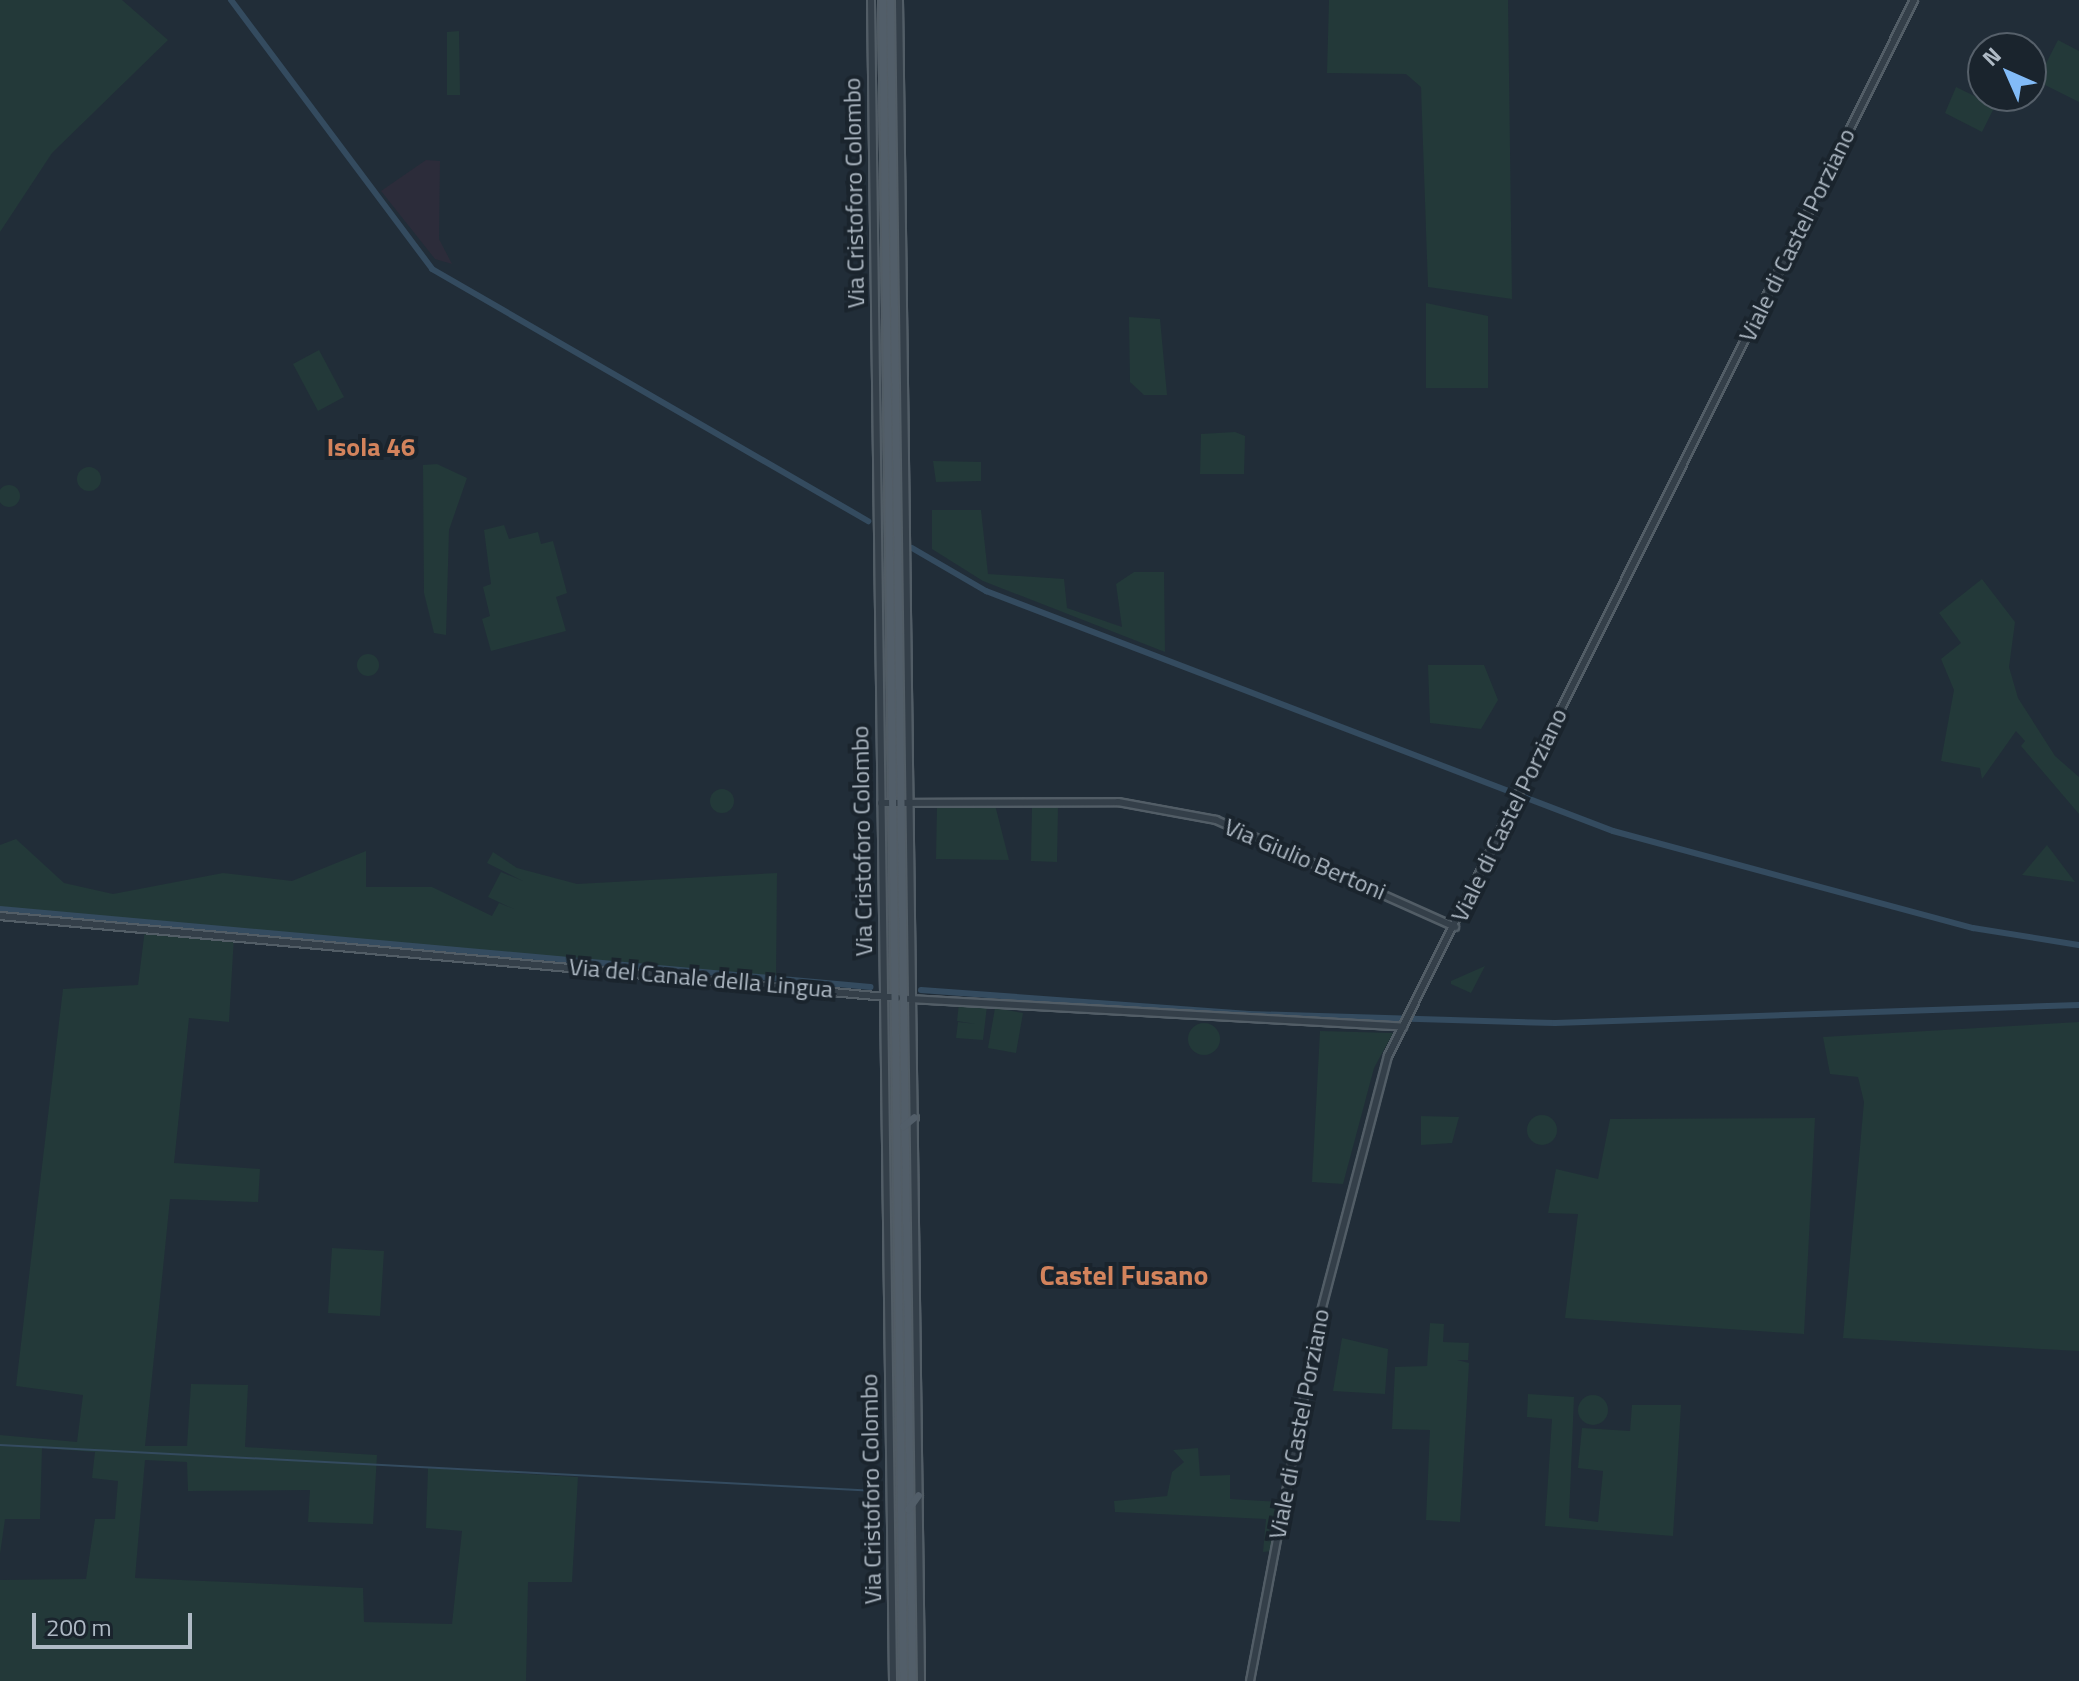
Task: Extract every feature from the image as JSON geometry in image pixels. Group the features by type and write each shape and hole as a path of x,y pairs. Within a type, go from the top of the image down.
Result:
{"main road":[{"name":"Via Cristoforo Colombo","path":"882,0 912,1681"},
{"name":"Via Cristoforo Colombo","path":"890,0 895,798 892,863 902,999 903,1681"},
{"path":"903,1126 914,1117"},
{"path":"908,1509 918,1495"}],"street":[{"name":"Via Cristoforo Colombo","path":"871,0 893,1681"},
{"name":"Via Cristoforo Colombo","path":"899,0 909,799 902,999 914,1117 921,1681"},
{"name":"Viale di Castel Porziano","path":"1250,1681 1320,1315 1369,1112 1404,1026 1914,0"},
{"path":"881,803 895,798"},
{"name":"Via Giulio Bertoni","path":"895,798 1118,802 1216,820 1455,927"},
{"path":"881,875 892,863"},
{"name":"Via del Canale della Lingua","path":"0,916 902,999 1404,1026"}],"shaded area":[{"path":"426,160 440,161 439,239 452,264 435,259 381,191"}],"green space":[{"path":"0,0 122,0 168,40 52,153 0,232"},
{"path":"1329,0 1508,0 1512,299 1428,287 1421,87 1406,74 1327,73"},
{"path":"459,31 460,95 447,95 447,32"},
{"path":"2058,40 2079,51 2079,102 2047,86 2047,61"},
{"path":"1956,87 1967,92 1967,112 1992,112 1982,132 1945,113"},
{"path":"1426,303 1488,316 1488,388 1426,388"},
{"path":"1129,317 1160,319 1167,395 1144,395 1130,382"},
{"path":"319,350 344,397 318,411 293,364"},
{"path":"1235,432 1245,436 1244,474 1200,474 1201,434"},
{"path":"933,461 981,462 981,481 936,482"},
{"path":"437,464 467,478 449,530 446,635 434,633 424,593 423,465"},
{"path":"89,467 98,470 101,479 98,488 89,491 80,488 77,479 80,470"},
{"path":"5,485 13,485 20,496 13,507 5,507 -2,500 -2,492"},
{"path":"932,510 981,510 988,574 1064,579 1067,608 1122,627 1116,584 1134,572 1164,572 1165,652 983,581 932,549"},
{"path":"504,525 509,539 538,532 541,544 553,541 567,593 556,597 566,631 491,651 482,619 490,616 483,587 491,584 484,530"},
{"path":"1982,579 2015,622 2009,667 2018,698 2055,756 2079,777 2079,814 2021,746 2025,741 2016,731 1982,779 1980,768 1941,761 1954,690 1941,659 1961,643 1939,613"},
{"path":"368,654 376,657 379,665 376,673 368,676 360,673 357,665 360,657"},
{"path":"1428,665 1484,665 1498,700 1481,729 1430,723"},
{"path":"722,789 730,793 734,801 730,809 722,813 714,809 710,801 714,793"},
{"path":"937,805 995,805 1009,860 936,859"},
{"path":"1032,807 1058,807 1057,862 1031,861"},
{"path":"16,839 64,883 113,894 223,873 292,881 366,851 366,887 432,887 492,916 499,903 514,909 488,897 501,872 523,881 487,863 493,852 517,868 577,884 777,873 776,980 0,913 0,845"},
{"path":"2047,845 2075,882 2022,875"},
{"path":"145,929 234,936 229,1022 189,1018 174,1163 260,1169 258,1202 170,1199 145,1446 187,1446 191,1384 248,1385 245,1447 377,1455 373,1524 308,1522 310,1490 188,1491 187,1462 145,1460 135,1578 363,1588 364,1622 452,1624 462,1531 426,1528 428,1468 578,1477 572,1582 528,1582 526,1681 0,1681 0,1580 86,1579 95,1519 115,1519 118,1481 92,1478 95,1452 42,1448 40,1519 5,1519 0,1554 0,1435 77,1442 83,1395 16,1386 63,989 138,985"},
{"path":"1485,966 1471,993 1451,984 1451,981"},
{"path":"959,1003 987,1006 983,1040 956,1038 958,1022 976,1024 957,1021"},
{"path":"995,1008 1023,1013 1016,1053 988,1048"},
{"path":"2079,1022 2079,1351 1843,1338 1864,1102 1858,1077 1830,1074 1823,1037"},
{"path":"1204,1023 1215,1028 1220,1039 1215,1050 1204,1055 1193,1050 1188,1039 1193,1028"},
{"path":"1320,1031 1393,1033 1374,1068 1343,1184 1312,1182"},
{"path":"1542,1115 1553,1119 1557,1130 1553,1141 1542,1145 1531,1141 1527,1130 1531,1119"},
{"path":"1421,1116 1459,1117 1452,1143 1421,1145"},
{"path":"1815,1118 1804,1334 1565,1318 1578,1214 1548,1213 1556,1169 1598,1179 1610,1119"},
{"path":"332,1248 384,1251 380,1316 328,1313"},
{"path":"1430,1323 1444,1324 1443,1342 1469,1343 1468,1360 1457,1360 1469,1363 1460,1522 1426,1520 1430,1430 1392,1429 1395,1367 1427,1366"},
{"path":"1342,1338 1388,1349 1385,1394 1333,1391"},
{"path":"1528,1394 1574,1397 1569,1518 1598,1522 1603,1471 1578,1468 1582,1428 1630,1431 1632,1405 1681,1405 1673,1536 1545,1526 1552,1419 1527,1417"},
{"path":"1593,1395 1603,1400 1608,1410 1603,1420 1593,1425 1583,1420 1578,1410 1583,1400"},
{"path":"1198,1448 1200,1476 1230,1475 1230,1499 1280,1502 1272,1551 1263,1552 1266,1519 1115,1512 1114,1501 1167,1496 1172,1472 1184,1462 1173,1450"}],"waterway":[{"path":"231,0 432,269 868,521"},
{"path":"912,548 986,591 1613,831 1973,928 2079,945"},
{"path":"0,909 871,987"},
{"path":"921,990 1249,1014 1555,1023 2079,1005"},
{"path":"0,1445 877,1491"}],"district":[{"name":"Isola 46","path":"371,447"},
{"name":"Castel Fusano","path":"1124,1275"}]}
